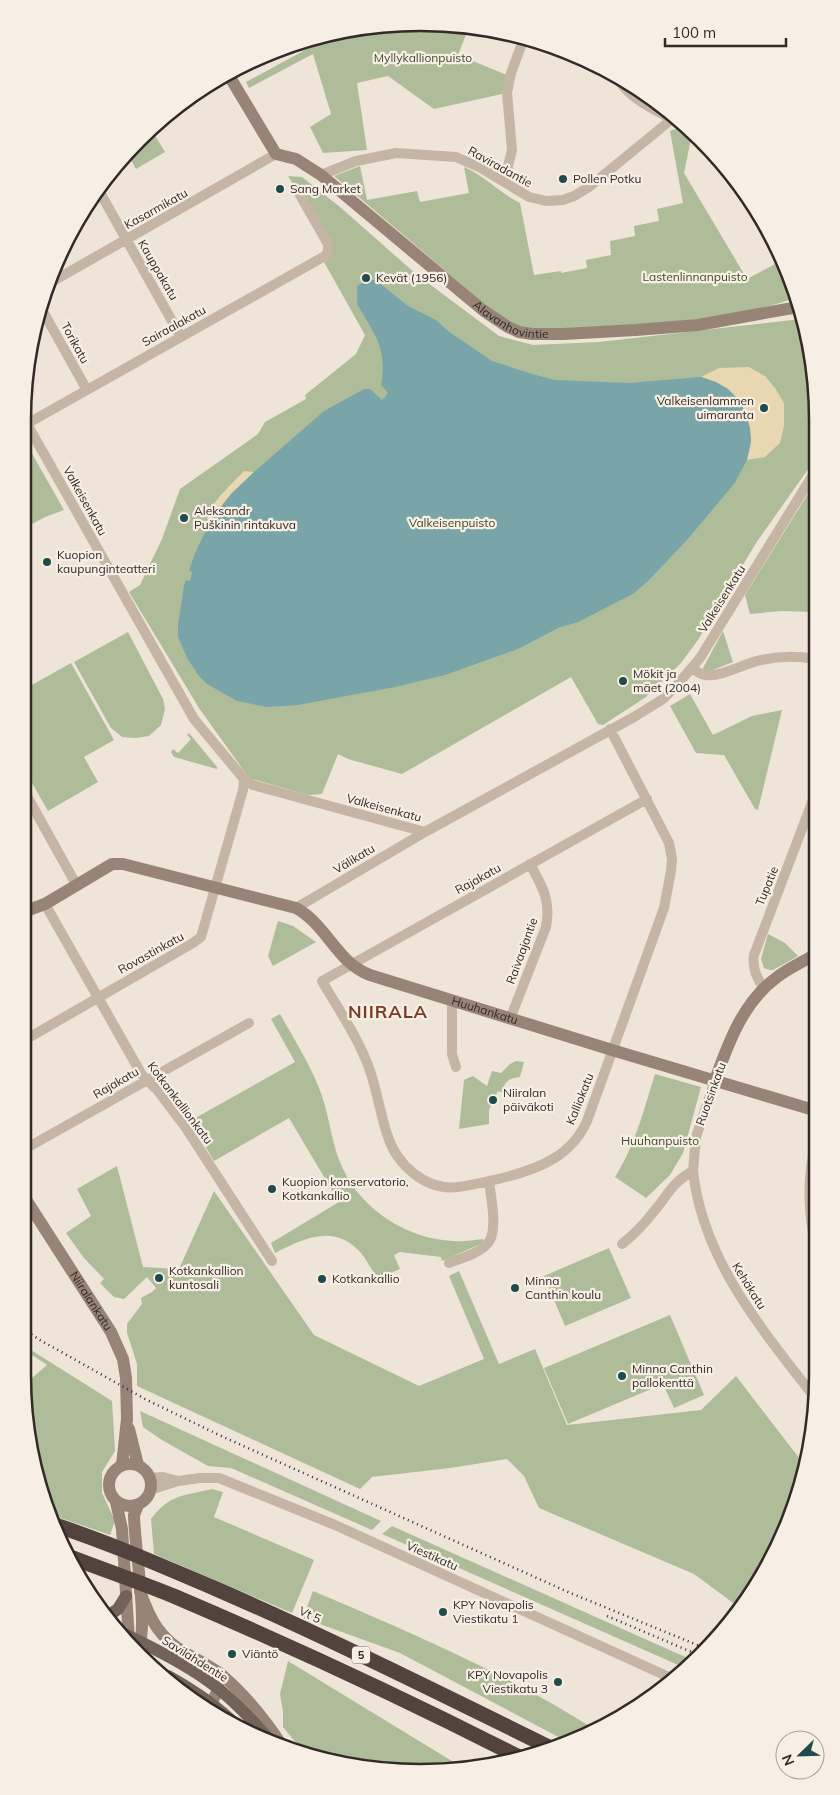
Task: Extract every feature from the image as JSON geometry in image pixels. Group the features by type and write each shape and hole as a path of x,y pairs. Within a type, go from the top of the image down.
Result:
{"highway":[{"name":"Vt 5","path":"62,1527 90,1536 172,1570 354,1651 543,1744"},
{"name":"5","path":"78,1560 173,1596 248,1628 427,1711 511,1753"}],"main road":[{"path":"232,80 276,154"},
{"name":"Alavanhovintie","path":"276,154 296,159 322,175 484,311 508,328 519,332 563,334 667,328 792,308"},
{"name":"Huuhankatu","path":"77,886 112,864 117,864 296,908 319,926 350,965 370,976 809,1109"},
{"path":"31,909 45,904 77,886"},
{"name":"Ruotsinkatu","path":"715,1080 736,1027 764,988 776,978 809,958"},
{"name":"Niiralankatu","path":"31,1209 116,1341 125,1365 127,1419 122,1465"},
{"name":"Niiralankatu","path":"127,1419 138,1465"},
{"path":"126,1629 122,1529 116,1502 110,1494 108,1482 114,1471 122,1465 132,1464 138,1465 145,1471 150,1484 147,1498 138,1505 135,1511 134,1522 140,1591 140,1644"},
{"path":"116,1502 124,1506 138,1505"},
{"path":"140,1591 155,1626 165,1639 222,1675 260,1715 274,1735"},
{"path":"113,1613 118,1609 126,1596"},
{"name":"Savilahdentie","path":"143,1647 202,1677 219,1689 261,1729"},
{"path":"211,1702 219,1689"}],"street":[{"path":"504,182 512,150 507,93 511,73 522,44"},
{"path":"628,92 644,103"},
{"name":"Raviradantie","path":"322,175 356,161 396,153 456,157 481,168 529,197 552,202 574,196 591,186 670,123"},
{"name":"Kasarmikatu","path":"58,278 276,154"},
{"name":"Sairaalakatu","path":"31,422 325,256 328,247 327,241 300,195"},
{"name":"Kauppakatu","path":"102,197 182,337"},
{"name":"Torikatu","path":"45,315 87,390"},
{"name":"Valkeisenkatu","path":"31,435 194,719 244,779 253,785 425,832 663,698 692,668 809,481"},
{"path":"692,668 708,675 717,674 763,659 794,657 809,658"},
{"name":"Kalliokatu","path":"322,981 364,1057 371,1074 392,1149 417,1176 441,1186 458,1187 523,1172 547,1163 561,1154 574,1142 587,1120 664,908 671,871 672,859 669,843 610,729"},
{"name":"Rovastinkatu","path":"31,1036 201,937 243,790 244,779"},
{"name":"Rajakatu","path":"322,981 647,798"},
{"path":"31,805 77,886"},
{"name":"Tupatie","path":"764,988 754,967 754,955 809,810"},
{"name":"Välikatu","path":"296,908 425,832"},
{"name":"Raivaajantie","path":"510,1019 546,928 548,913 543,887 530,864"},
{"name":"Kotkankallionkatu","path":"45,904 146,1080 158,1091 186,1128 272,1261"},
{"path":"452,1001 452,1054 456,1067"},
{"name":"Rajakatu","path":"31,1145 249,1023"},
{"name":"Ruotsinkatu","path":"693,1171 696,1137 715,1080"},
{"path":"622,1244 635,1234 657,1209 674,1184 693,1171"},
{"name":"Kehäkatu","path":"693,1171 703,1218 723,1268 743,1302 808,1389"},
{"path":"449,1264 479,1250 490,1241 493,1228 489,1181"},
{"name":"Viestikatu","path":"150,1484 200,1478 219,1478 335,1526 666,1676"}],"green space":[{"name":"Myllykallionpuisto","path":"420,31 466,34 458,55 507,75 502,94 434,109 388,76 357,83 367,150 323,153 310,127 331,114 313,54 249,88 246,82 319,44 369,35"},
{"name":"Lastenlinnanpuisto","path":"677,129 691,141 684,173 747,279 776,264 790,300 733,314 666,323 534,330 507,323 334,176 360,166 367,200 417,191 420,202 469,193 464,167 520,203 534,275 561,271 561,273 587,268 586,260 611,255 610,241 635,236 634,226 659,221 657,209 683,203 670,131"},
{"path":"155,136 165,152 136,169 131,160"},
{"name":"Valkeisenpuisto","path":"288,176 302,177 340,207 416,274 499,336 533,345 599,342 796,320 808,395 809,468 756,543 698,640 681,663 646,697 603,725 598,724 571,677 402,774 348,759 338,754 322,794 308,795 249,778 199,708 129,592 140,585 162,539 180,489 258,434 265,422 306,399 305,395 356,354 365,335 324,262 327,260 325,256 327,254 300,195"},
{"path":"31,452 64,510 31,525"},
{"path":"809,492 809,612 781,611 750,614 745,595"},
{"path":"723,631 733,662 708,672 704,671 703,668"},
{"path":"128,632 163,699 165,709 161,725 149,736 136,738 122,737 111,728 74,662"},
{"path":"71,663 114,740 84,757 98,782 48,811 31,781 31,686"},
{"path":"690,694 713,735 752,716 782,710 758,810 755,809 724,755 696,753 670,706"},
{"path":"189,733 217,769 174,757 171,752 173,749 178,753 191,739 187,735"},
{"path":"278,921 293,926 316,942 273,966 268,956"},
{"path":"768,934 785,943 798,956 773,970 764,968 761,959"},
{"path":"280,1014 318,1085 336,1151 343,1169 351,1184 362,1197 388,1220 419,1235 453,1241 483,1239 483,1243 442,1261 441,1257 400,1252 394,1255 400,1269 380,1278 374,1273 361,1253 341,1238 319,1236 308,1238 275,1253 271,1243 339,1202 289,1118 214,1161 190,1121 295,1062 271,1019"},
{"path":"516,1061 524,1062 520,1077 507,1081 503,1093 498,1091 489,1110 489,1124 459,1129 464,1080 473,1076 487,1086 492,1071 501,1073"},
{"name":"Huuhanpuisto","path":"655,1074 701,1087 683,1153 670,1175 646,1198 615,1177 634,1140"},
{"path":"117,1166 143,1267 179,1269 214,1191 314,1335 419,1386 484,1359 449,1276 459,1271 499,1364 535,1349 567,1425 701,1410 736,1376 799,1459 788,1500 769,1547 734,1604 694,1574 539,1508 524,1476 507,1459 372,1477 360,1489 137,1386 137,1364 127,1333 127,1324 142,1304 141,1298 156,1288 147,1277 124,1299 114,1297 100,1283 104,1279 84,1258 66,1233 91,1216 77,1189"},
{"path":"609,1248 631,1298 565,1326 544,1276"},
{"name":"Minna Canthin pallokenttä","path":"670,1315 704,1395 674,1408 663,1384 568,1424 544,1368"},
{"path":"31,1350 112,1401 115,1451 102,1472 102,1493 115,1521 110,1535 58,1517 52,1500 44,1476 39,1451 32,1400 32,1378 47,1365 31,1354"},
{"path":"140,1411 381,1521 372,1530 231,1468 208,1466 143,1427"},
{"path":"212,1489 223,1492 214,1517 314,1560 292,1613 154,1554 151,1519 158,1511 171,1500 178,1497"},
{"path":"392,1526 687,1657 678,1665 382,1534"},
{"path":"313,1591 422,1638 494,1672 588,1726 560,1738 400,1653 303,1618"},
{"path":"288,1661 454,1762 420,1764 369,1760 319,1751 296,1743 283,1727 280,1694"}],"sand":[{"name":"Valkeisenlammen uimaranta","path":"749,367 765,376 784,403 784,426 780,443 765,457 747,460 751,438 742,407 726,388 701,377 719,368"},
{"path":"244,471 254,472 231,494 212,518 207,519 212,507"}],"water":[{"name":"Valkeisenpuisto","path":"370,279 377,281 408,306 436,320 448,331 492,361 532,374 555,380 629,383 701,377 716,382 728,389 739,400 746,414 751,440 747,460 734,484 687,540 648,581 633,594 578,622 558,628 518,649 445,675 395,687 298,705 267,707 237,701 207,684 199,676 187,658 178,637 184,586 186,580 190,581 192,572 189,570 212,518 231,494 254,472 324,411 364,389 370,389 382,400 388,393 381,385 383,361 378,342 357,304 357,286"}],"railway":[{"path":"31,1334 145,1399 219,1435 568,1592 699,1646"},
{"path":"607,1616 692,1652"}],"place":[{"name":"Pollen Potku","path":"563,179"},
{"name":"Sang Market","path":"280,189"},
{"name":"Kevät (1956)","path":"366,278"},
{"name":"Valkeisenlammen uimaranta","path":"764,408"},
{"name":"Aleksandr Puškinin rintakuva","path":"184,518"},
{"name":"Kuopion kaupunginteatteri","path":"47,562"},
{"name":"Mökit ja mäet (2004)","path":"623,681"},
{"name":"Niiralan päiväkoti","path":"493,1100"},
{"name":"Kuopion konservatorio, Kotkankallio","path":"272,1189"},
{"name":"Kotkankallion kuntosali","path":"159,1278"},
{"name":"Kotkankallio","path":"322,1279"},
{"name":"Minna Canthin koulu","path":"515,1288"},
{"name":"Minna Canthin pallokenttä","path":"622,1376"},
{"name":"KPY Novapolis Viestikatu 1","path":"443,1612"},
{"name":"Viäntö","path":"232,1654"},
{"name":"KPY Novapolis Viestikatu 3","path":"558,1682"}],"district":[{"name":"NIIRALA","path":"388,1012"}]}
